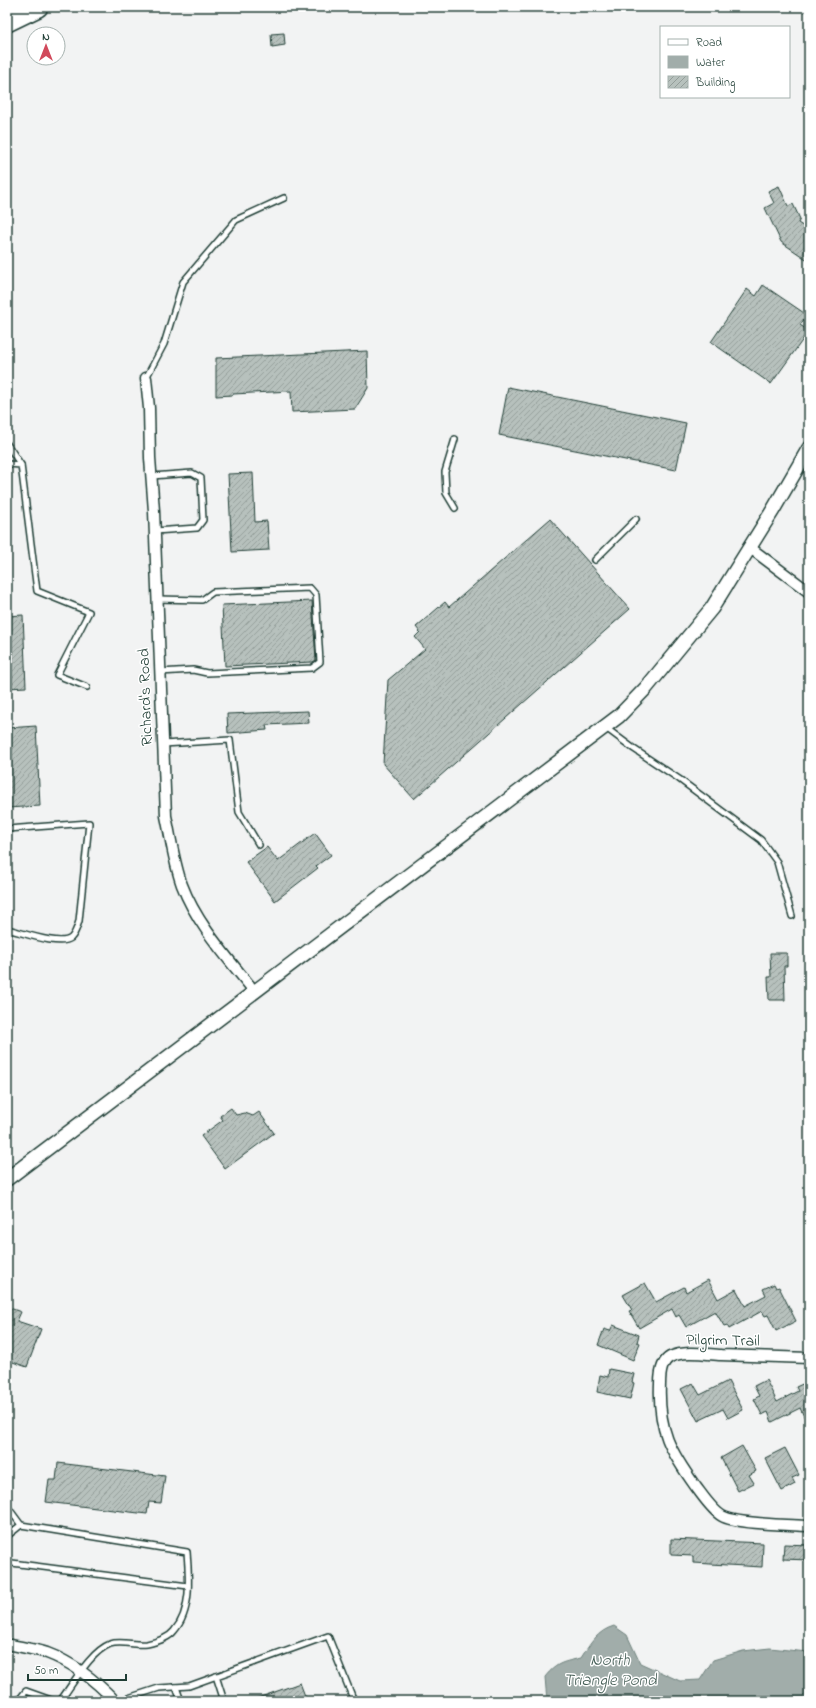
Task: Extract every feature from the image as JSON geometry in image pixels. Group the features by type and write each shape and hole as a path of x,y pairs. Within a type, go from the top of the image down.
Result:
{"highway":[{"path":"7,22 38,7"}],"street":[{"name":"Richard's Road","path":"146,378 149,408 155,531 166,816 174,857 182,885 195,910 215,941 254,992"},
{"path":"7,1179 619,716 646,688 712,608 773,510 809,448"},
{"path":"749,547 809,592"},
{"name":"Pilgrim Trail","path":"809,1358 696,1353 672,1356 664,1363 660,1377 659,1403 661,1421 666,1438 684,1470 704,1498 719,1514 734,1520 809,1526"},
{"path":"7,1644 46,1653 82,1671 101,1686 115,1701"}],"lane":[{"path":"146,378 164,344 183,282 236,220 284,198"},
{"path":"455,439 445,472 446,493 455,508"},
{"path":"7,444 10,446 21,465 37,590 89,612 58,675 87,687"},
{"path":"7,464 21,465"},
{"path":"152,476 192,473 201,478 203,520 197,528 155,531"},
{"path":"595,560 636,519"},
{"path":"157,599 202,600 213,592 310,588 316,595 320,662 312,668 207,674 193,670 160,672"},
{"path":"605,727 634,749 679,779 761,840 777,862 792,916"},
{"path":"163,744 230,740 239,812 259,845"},
{"path":"7,829 89,823 79,921 76,931 71,938 58,942 7,929"},
{"path":"7,1506 21,1525 188,1552 188,1586 185,1613 174,1632 162,1640 145,1644 111,1644 93,1657 60,1701"},
{"path":"7,1536 21,1525"},
{"path":"7,1559 12,1563 188,1586"},
{"path":"119,1701 159,1688 189,1686 328,1636 354,1701"},
{"path":"216,1676 224,1701"},
{"path":"176,1687 181,1701"},
{"path":"18,1701 26,1691 54,1701"}],"water":[{"name":"North Triangle Pond","path":"614,1626 627,1635 640,1663 680,1681 700,1680 713,1660 743,1651 770,1648 807,1652 809,1656 809,1701 547,1701 545,1677 549,1672 561,1663 581,1658 598,1635"}],"building":[{"path":"284,33 285,45 272,47 271,34"},
{"path":"779,186 788,206 793,204 800,219 798,223 809,230 809,261 781,242 765,208 774,203 768,191"},
{"path":"763,285 807,315 800,325 809,331 771,384 711,342 747,289 756,296"},
{"path":"367,351 368,388 355,409 292,412 291,391 216,396 216,358"},
{"path":"508,387 686,423 676,470 499,435"},
{"path":"253,473 255,522 267,521 269,550 232,552 228,474"},
{"path":"550,519 630,609 414,799 383,764 388,680 425,649 415,637 420,632 416,627 445,602 449,607"},
{"path":"312,601 316,660 313,662 225,666 222,605"},
{"path":"23,615 26,687 7,688 7,616"},
{"path":"308,711 309,723 266,725 267,730 228,733 227,714"},
{"path":"36,726 40,806 7,808 7,728"},
{"path":"315,833 331,855 316,866 318,868 275,901 246,862 267,847 278,861"},
{"path":"770,953 787,953 787,966 784,966 785,1000 769,1000 768,977 771,977"},
{"path":"231,1108 236,1115 245,1113 253,1116 259,1112 274,1133 225,1169 201,1136 223,1120 220,1116"},
{"path":"708,1280 718,1299 736,1289 745,1306 766,1295 763,1289 774,1284 776,1288 779,1287 796,1321 776,1331 768,1315 765,1316 762,1311 729,1329 727,1325 724,1326 715,1311 686,1327 679,1315 676,1317 672,1309 639,1328 629,1311 632,1310 623,1295 645,1283 656,1302 684,1287 686,1292"},
{"path":"7,1307 21,1312 17,1321 41,1329 27,1367 7,1360"},
{"path":"613,1325 639,1335 637,1342 640,1343 633,1360 598,1345 604,1329 610,1331"},
{"path":"609,1369 634,1374 632,1382 634,1383 630,1399 597,1392 600,1375 608,1377"},
{"path":"766,1380 777,1402 798,1391 796,1387 809,1381 809,1427 800,1408 772,1422 768,1412 762,1415 754,1399 759,1396 754,1386"},
{"path":"728,1381 743,1410 728,1418 723,1409 698,1421 681,1389 693,1383 700,1395"},
{"path":"742,1446 756,1471 749,1475 754,1483 738,1491 721,1458"},
{"path":"785,1448 799,1475 792,1478 795,1484 782,1491 765,1458"},
{"path":"58,1463 165,1476 161,1503 149,1502 147,1514 46,1502 49,1480 56,1480"},
{"path":"671,1539 763,1543 762,1567 693,1563 693,1556 671,1555"},
{"path":"784,1544 809,1545 809,1560 783,1559"},
{"path":"300,1683 307,1701 255,1701 255,1699"}]}
